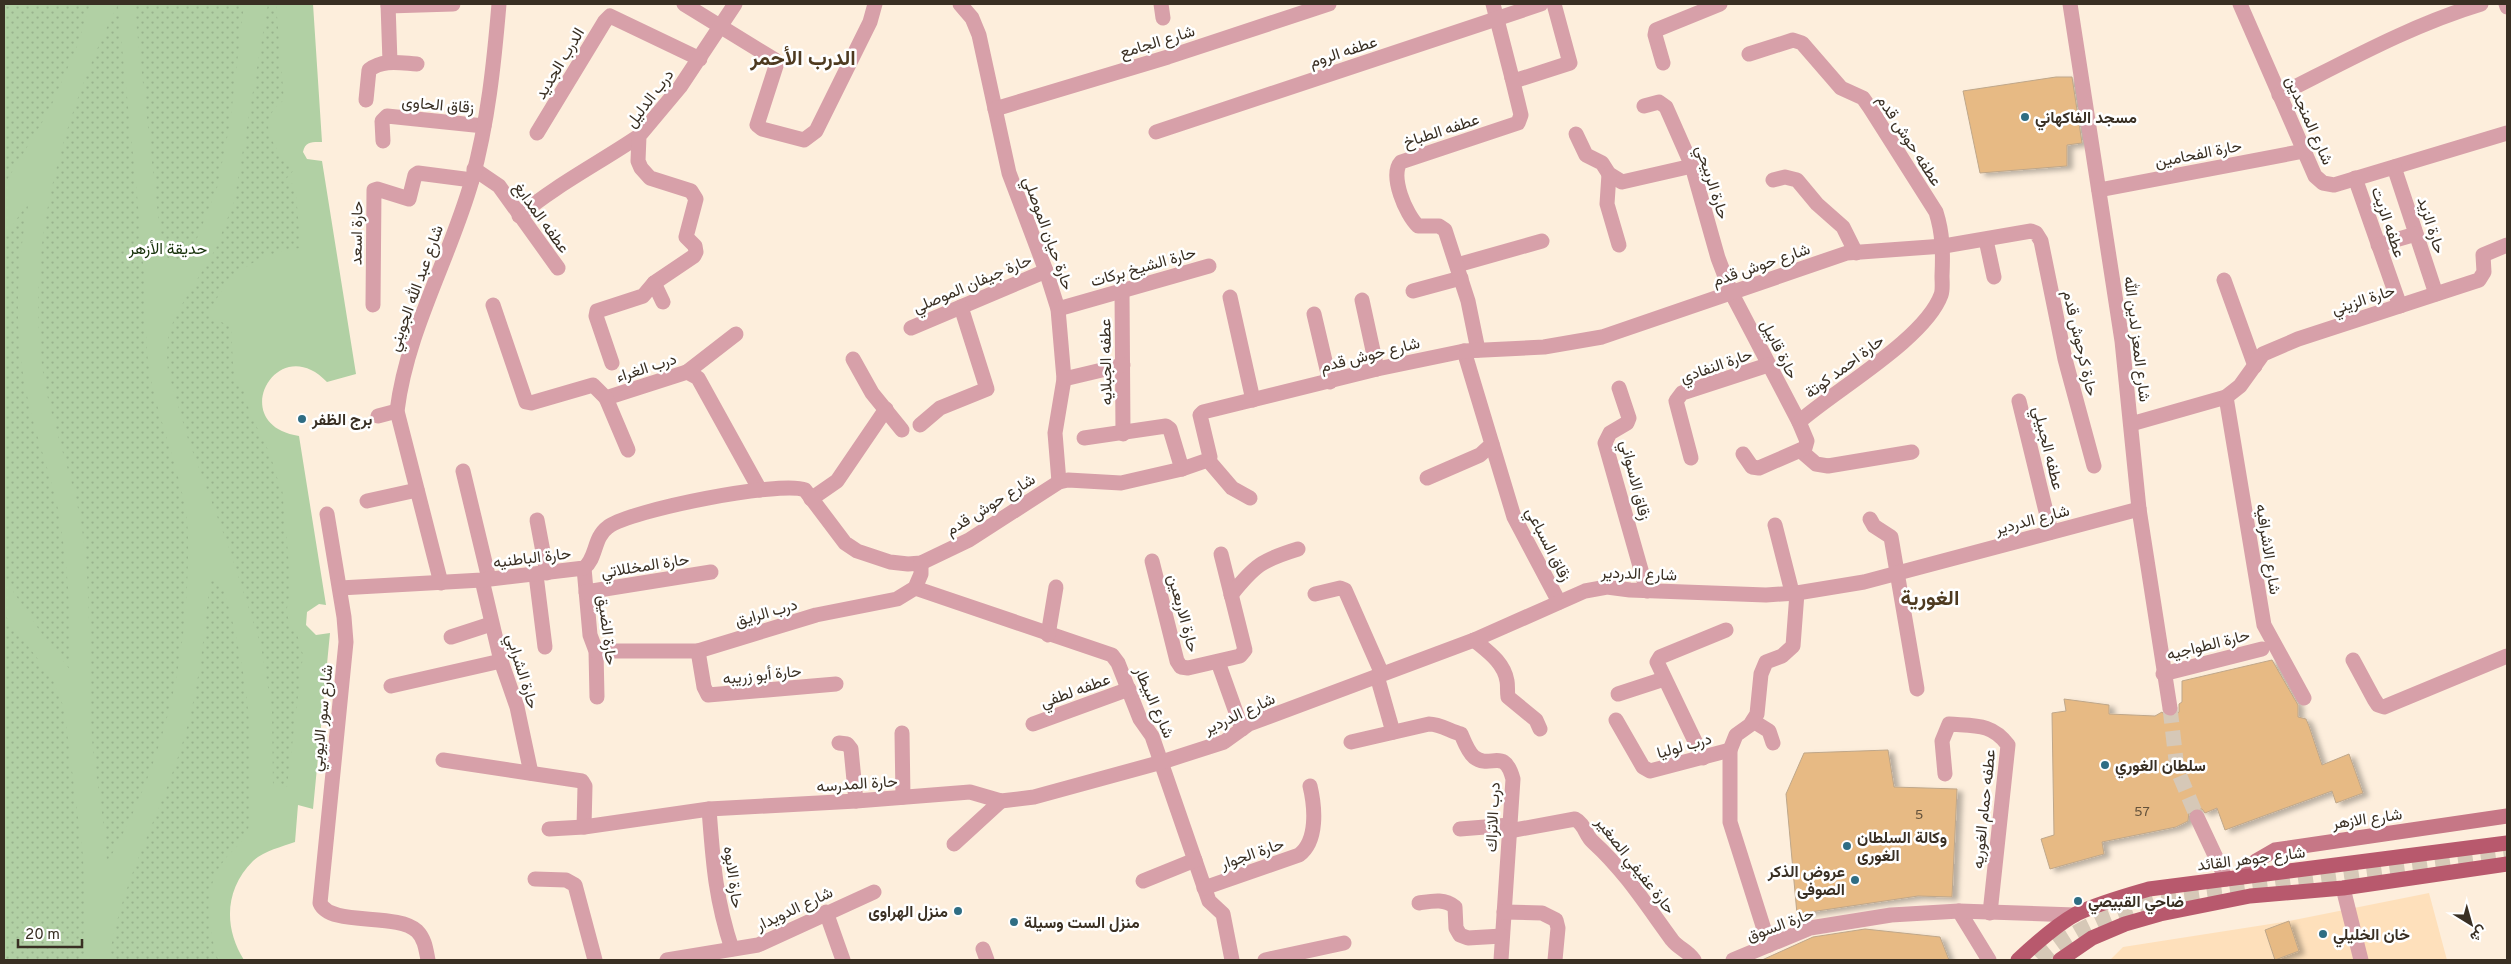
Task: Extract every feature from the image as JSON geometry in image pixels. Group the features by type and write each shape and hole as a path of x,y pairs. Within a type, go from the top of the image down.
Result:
{"main road":[{"name":"شارع الازهر","path":"2242,877 2256,861 2275,850 2507,816"},
{"name":"شارع جوهر القائد","path":"2018,960 2034,944 2075,915 2112,900 2149,889 2507,843"},
{"path":"2060,960 2092,938 2125,924 2160,914 2250,896 2343,888 2507,864"}],"street":[{"path":"390,62 388,5 453,4"},
{"name":"شارع عبد الله الجويني","path":"441,583 397,411 400,383 411,345 473,175 492,85 499,4"},
{"path":"684,4 772,58 776,63 757,125 762,129 804,140 812,136 820,123 870,22 875,4"},
{"name":"درب الدليل","path":"612,362 595,314 643,296 654,283 694,256 696,252 695,246 686,237 696,198 691,191 650,178 645,174 638,161 639,136 680,87 735,4"},
{"name":"حارة حيان الموصلي","path":"960,4 972,18 979,36 1009,173 1046,271 1058,309 1064,379 1055,434 1059,482"},
{"name":"شارع الجامع","path":"995,109 1168,57 1329,4"},
{"path":"1493,4 1512,78 1517,80 1570,63 1554,4"},
{"name":"عطفه الروم","path":"1156,132 1541,4"},
{"path":"1663,63 1654,35 1656,30 1720,4"},
{"name":"شارع المعز لدين الله","path":"2070,4 2122,341 2139,509 2163,674 2170,708"},
{"name":"شارع المنجدين","path":"2240,4 2315,176 2323,183 2334,185 2507,133"},
{"path":"2279,95 2416,28 2452,8 2481,4"},
{"name":"الدرب الجديد","path":"537,133 605,21 610,16 614,16 700,59"},
{"name":"عطفه حوش قدم","path":"1749,54 1793,40 1802,43 1840,88 1862,98 1936,212 1942,230 1944,246"},
{"path":"366,100 369,70 375,65 390,62 417,64"},
{"name":"عطفه الطباخ","path":"1471,350 1468,301 1445,230 1439,226 1418,226 1411,219 1406,211 1396,174 1397,167 1401,162 1518,123 1521,115 1512,78"},
{"name":"حارة الربيحي","path":"1644,106 1659,102 1666,107 1692,166 1718,258 1731,292"},
{"name":"زقاق الحاوى","path":"383,141 382,121 387,116 484,126"},
{"path":"1576,134 1586,155 1602,163 1609,174 1622,182 1692,166"},
{"path":"518,216 543,195 603,160 639,136"},
{"name":"حارة الفحامين","path":"2099,190 2304,151"},
{"name":"حارة الزيد","path":"2394,167 2436,294"},
{"name":"حارة اسعد","path":"373,305 374,190 377,189 409,199 415,175 418,173 473,175"},
{"path":"1609,174 1606,204 1619,244"},
{"name":"عطفه المدابغ","path":"473,175 499,186 518,216 558,268"},
{"path":"1773,180 1785,177 1797,180 1817,204 1843,227 1856,253"},
{"name":"عطفه الزيت","path":"2355,178 2400,306"},
{"name":"شارع حوش قدم","path":"812,499 846,543 857,551 890,562 922,562 969,540 1059,482 1068,480 1121,483 1182,469 1208,460 1210,457 1201,413 1378,369 1471,350 1544,347 1602,336 1847,253 1944,246 2032,231"},
{"name":"حارة كرحوش قدم","path":"2032,231 2036,233 2041,241 2065,359 2094,466"},
{"path":"2378,245 2416,234"},
{"path":"1413,291 1459,271 1542,240"},
{"path":"1986,240 1994,276"},
{"name":"حارة الزيني","path":"2226,397 2240,386 2264,354 2298,339 2479,280 2484,272 2483,256 2507,245"},
{"name":"حارة احمد كوتة","path":"1799,422 1908,339 1928,316 1941,295 1944,246"},
{"name":"حارة الشيخ بركات","path":"1058,309 1209,266"},
{"name":"حارة جيفان الموصلي","path":"911,328 1046,271"},
{"path":"2224,280 2255,366"},
{"path":"654,283 663,302"},
{"name":"عطفه الجبلايه","path":"1122,290 1123,434"},
{"name":"حارة قابيل","path":"1731,292 1799,422"},
{"path":"1230,297 1253,400"},
{"path":"1362,300 1378,369"},
{"name":"درب الغراء","path":"493,305 526,402 531,403 593,385 606,398 687,372 698,378 760,490"},
{"path":"920,426 940,408 987,389 960,307"},
{"path":"1314,314 1330,382"},
{"path":"687,372 736,334"},
{"name":"زقاق السباعي","path":"1471,350 1492,444 1514,517 1559,602"},
{"path":"853,359 872,392 902,430"},
{"path":"1064,379 1123,365"},
{"name":"حارة النفادي","path":"1691,458 1676,401 1679,396 1682,393 1768,365"},
{"name":"زقاق الاسواني","path":"1619,388 1629,418 1627,423 1610,433 1605,443 1647,591"},
{"path":"2131,424 2226,397"},
{"name":"شارع الاشرافيه","path":"2226,397 2264,625 2304,698"},
{"path":"606,398 628,450"},
{"name":"عطفه الجبيلي","path":"2019,401 2051,532"},
{"path":"812,499 837,481 886,409"},
{"path":"378,416 397,411"},
{"path":"1743,454 1752,467 1759,468 1801,451 1807,446 1799,422"},
{"path":"1084,438 1168,427 1182,469"},
{"path":"1427,478 1480,455 1492,444"},
{"path":"1801,451 1816,464 1828,466 1912,452"},
{"path":"1208,460 1232,488 1250,498"},
{"name":"حارة الشرابي","path":"463,470 485,580 491,624 517,707 531,773"},
{"name":"حارة الباطنيه","path":"340,588 485,580 584,568 590,563 601,532 610,525 660,508 760,490 798,487 805,490 812,499"},
{"path":"367,501 417,490"},
{"name":"شارع الدردير","path":"1162,762 1224,742 1249,724 1474,640 1585,591 1607,587 1647,591 1766,595 1864,582 2139,509"},
{"name":"شارع سور الايوبي","path":"326,514 340,588 346,642 320,903 325,911 337,915 406,924 420,935 428,960"},
{"path":"1870,519 1874,526 1892,537 1917,689"},
{"path":"537,520 545,647"},
{"path":"1769,945 1730,822 1730,750 1736,735 1753,721 1757,714 1763,667 1766,662 1782,656 1793,646 1795,592 1775,525"},
{"path":"1231,594 1258,564 1298,549"},
{"name":"حارة الاربعين","path":"1152,560 1176,661 1181,667 1188,668 1240,656 1245,650 1221,554"},
{"path":"915,588 921,574 922,562"},
{"name":"حارة الضيق","path":"584,568 590,635 596,651 597,697"},
{"name":"حارة المخللاتي","path":"586,592 711,572"},
{"path":"1048,635 1056,586"},
{"name":"شارع البيطار","path":"915,588 1048,635 1087,645 1112,655 1118,663 1140,720 1152,736 1209,901 1222,914 1232,960"},
{"name":"درب الرايق","path":"596,651 698,651 816,616 897,599 915,588"},
{"path":"1316,594 1340,588 1344,590 1379,675 1393,732"},
{"path":"451,637 491,624"},
{"path":"1703,758 1657,662 1660,657 1726,630"},
{"path":"1474,640 1495,657 1504,671 1508,683 1508,697 1536,720 1540,729"},
{"name":"حارة الطواجيه","path":"2163,674 2262,649"},
{"name":"حارة أبو زريبه","path":"698,651 704,688 708,695 836,684"},
{"path":"2353,660 2374,699 2378,705 2384,707 2507,656"},
{"path":"391,686 501,660"},
{"name":"حارة الاربعين","path":"1218,662 1242,729"},
{"path":"1618,694 1664,679"},
{"name":"عطفه لطفي","path":"1033,724 1129,689"},
{"name":"درب لوليا","path":"1616,720 1643,766 1650,771 1730,750"},
{"path":"1753,721 1769,731 1773,743"},
{"name":"درب الاتراك","path":"1352,742 1438,724 1445,729 1461,734 1473,757 1481,761 1503,761 1509,766 1513,779 1501,960"},
{"name":"عطفه حمام الغوريه","path":"1944,774 1942,741 1948,724 1991,728 2008,745 1990,913"},
{"path":"902,733 903,797"},
{"path":"839,743 847,744 851,749 856,801"},
{"path":"443,760 585,783 584,827"},
{"name":"حارة المدرسه","path":"549,829 584,827 709,808 856,801 970,792 1001,801 1034,797 1162,762"},
{"name":"حارة الجوار","path":"1204,888 1299,855 1307,850 1312,838 1312,797 1310,786"},
{"path":"954,844 1001,801"},
{"name":"حارة الابوه","path":"709,808 714,880 721,915 732,949"},
{"path":"2197,817 2226,879"},
{"name":"حارة عفيفي الصغير","path":"1510,828 1575,819 1580,822 1590,840 1622,872 1674,943 1688,951 1694,960"},
{"path":"1460,829 1510,828"},
{"path":"1143,881 1195,860"},
{"path":"535,879 566,880 575,885 595,960"},
{"path":"2343,888 2361,960"},
{"name":"شارع الدويدار","path":"667,960 758,944 874,892"},
{"path":"1418,903 1442,900 1450,903 1454,907 1456,928 1460,935 1468,938 1502,936"},
{"path":"1959,911 1989,960"},
{"name":"حارة السوق","path":"1733,960 1810,928 1890,915 1959,911 2075,915"},
{"path":"826,912 843,960"},
{"path":"1504,912 1542,913 1556,920 1558,928 1555,960"},
{"path":"1266,960 1344,943"}],"shaded area":[{"name":"خان الخليلي","path":"2429,893 2447,960 2110,960 2123,947 2289,921"}],"green space":[{"name":"حديقة الأزهر","path":"4,4 313,4 322,142 308,144 303,152 307,159 322,161 356,374 327,382 308,369 291,367 277,373 266,385 262,400 265,415 277,428 299,436 326,605 319,604 307,612 306,625 316,635 330,633 313,809 298,805 295,842 257,858 243,872 237,884 232,897 230,922 237,948 244,960 4,960"},
{"path":"4,4 90,4 78,44 49,111 4,185"},
{"path":"118,4 145,284 148,361 156,401 184,500 188,553 180,659 164,729 140,798 107,863 92,741 85,553 78,510 44,379 39,331 39,283 43,235 64,139 98,48"},
{"path":"134,4 244,4 230,123 217,188 190,256 178,261 168,258 162,250"},
{"path":"268,4 276,4 284,100 275,109 268,127 274,144 293,171 286,179 295,185 301,248 285,250 270,255 257,260 245,268 224,288 208,315 231,327 233,365 237,384 243,388 250,413 270,454 279,484 282,487 291,586 287,608 288,618 297,634 303,655 287,787 273,785 272,711 261,646 229,548 188,439 168,372 167,355 168,338 175,316 215,250 234,202"},
{"path":"29,201 19,275 18,325 20,350 28,400 58,509 68,590 71,671 44,637 4,578 4,238"},
{"path":"210,578 223,587 236,634 248,704 251,752 251,808 249,826 242,840 217,871 212,883 209,921 218,960 109,960 114,934 129,884 168,785 184,738 195,693"},
{"path":"4,614 52,678 64,708 83,856 86,922 85,960 4,960"}],"building":[{"name":"مسجد الفاكهاني","path":"2056,77 2072,77 2082,143 2067,145 2067,166 1980,173 1963,91"},
{"path":"2272,660 2298,705 2298,717 2306,719 2322,765 2349,754 2363,793 2336,803 2332,791 2225,830 2217,808 2205,813 2202,809 2194,808 2189,812 2188,821 2176,827 2102,842 2104,854 2050,869 2041,839 2054,835 2052,713 2066,711 2064,699 2109,705 2109,714 2155,716 2162,712 2166,717 2172,717 2179,712 2179,704 2182,702 2182,681"},
{"name":"وكالة السلطان الغورى","path":"1888,750 1894,787 1957,789 1952,897 1918,896 1797,914 1786,794 1804,753"},
{"path":"2289,921 2299,951 2275,960 2265,930"},
{"path":"1865,929 1940,937 1949,960 1762,960 1813,937"}],"tunnel":[{"path":"2170,708 2177,769 2197,817"},
{"path":"2039,960 2065,939 2094,923 2156,901 2507,851"}],"place":[{"name":"مسجد الفاكهاني","path":"2025,117"},
{"name":"برج الظفر","path":"302,419"},
{"name":"سلطان الغوري","path":"2105,765"},
{"name":"وكالة السلطان الغورى","path":"1847,846"},
{"name":"عروض الذكر الصوفى","path":"1855,880"},
{"name":"ضاحي القبيصي","path":"2078,901"},
{"name":"منزل الهراوى","path":"958,911"},
{"name":"منزل الست وسيلة","path":"1014,922"},
{"name":"خان الخليلي","path":"2323,934"}],"district":[{"name":"الدرب الأحمر","path":"803,58"},
{"name":"الغورية","path":"1930,598"}]}
